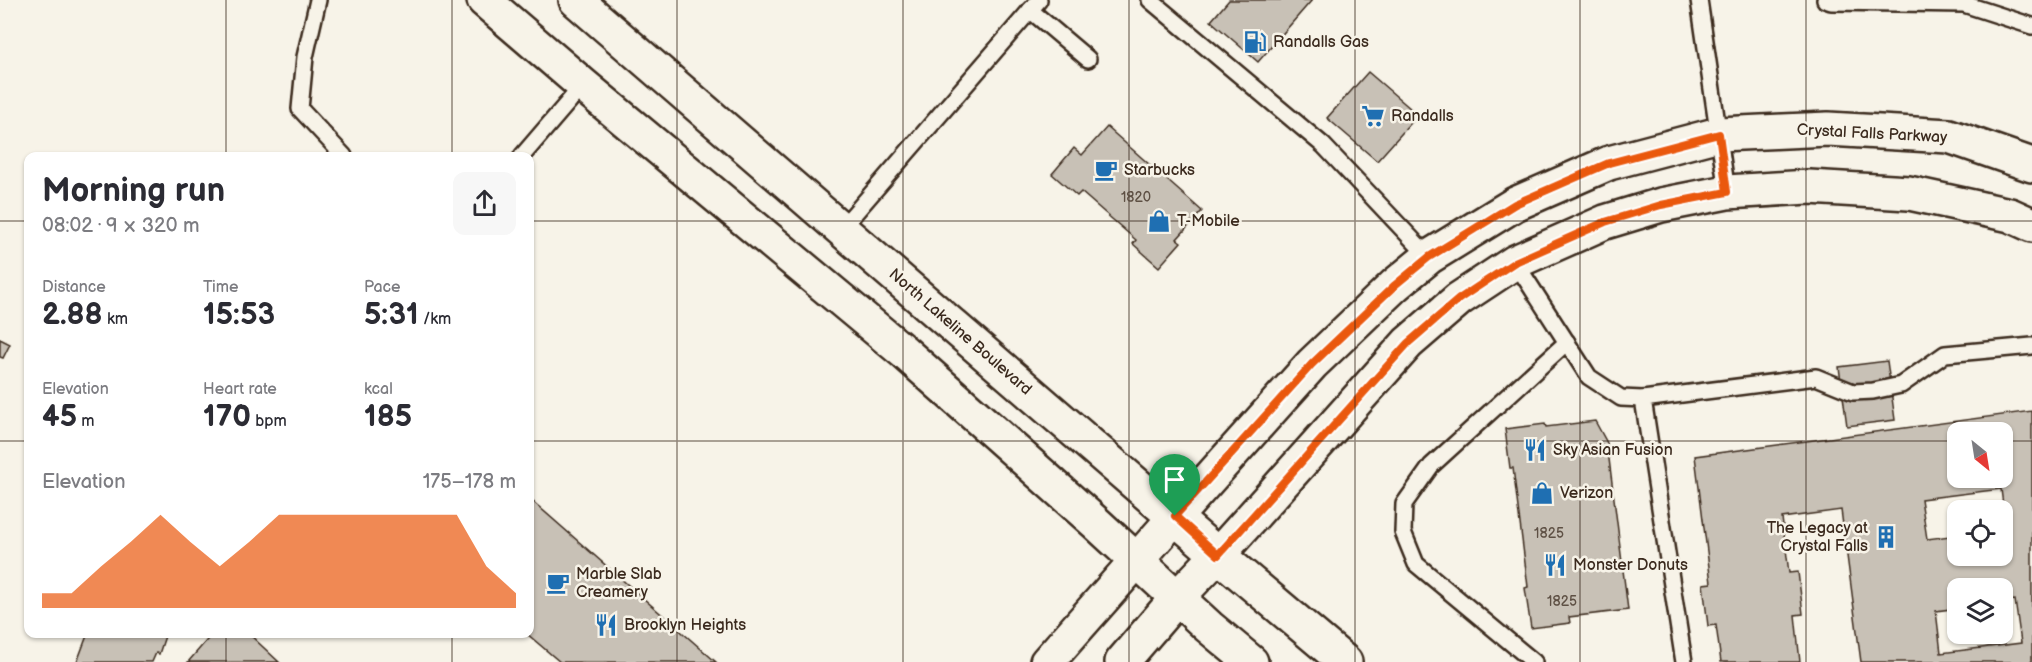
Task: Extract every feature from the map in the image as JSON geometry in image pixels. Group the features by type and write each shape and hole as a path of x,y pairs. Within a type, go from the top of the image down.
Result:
{"main road":[{"path":"484,0 904,352 1251,662"},
{"name":"North Lakeline Boulevard","path":"576,0 1345,662"},
{"name":"Crystal Falls Parkway","path":"1047,662 1312,364 1395,285 1429,257 1515,204 1609,163 1719,134 1828,129 1949,136 2032,165"},
{"path":"1122,662 1408,343 1459,299 1515,262 1605,222 1661,205 1727,192 1809,187 1909,193 2010,215 2032,225"}],"lane":[{"path":"318,0 305,57 300,109 340,152"},
{"path":"1150,0 1323,145 1429,257"},
{"path":"1699,0 1727,192"},
{"path":"1825,0 1831,2 1964,2 2032,26"},
{"path":"841,229 1035,5 1088,59"},
{"path":"525,152 583,85"},
{"path":"1515,262 1589,377 1621,398 1643,399 1816,376 1853,392 1873,391 1901,385 1945,354 2032,346"},
{"path":"1534,662 1416,564 1403,532 1404,504 1431,466 1567,342"},
{"path":"1643,399 1684,662"}],"building":[{"name":"Randalls Gas","path":"1229,0 1312,0 1258,62 1211,21"},
{"name":"Randalls","path":"1368,72 1418,115 1377,161 1327,118"},
{"path":"1107,127 1202,211 1177,239 1181,242 1159,267 1133,244 1136,240 1081,192 1077,196 1052,174 1074,148 1082,155"},
{"path":"0,339 10,344 3,358 0,357"},
{"path":"1887,361 1895,420 1847,426 1839,367"},
{"name":"The Legacy at Crystal Falls","path":"2032,411 2032,662 1861,662 1841,510 1782,518 1789,573 1798,572 1803,614 1795,615 1800,662 1721,662 1716,625 1708,626 1703,584 1711,583 1695,456 1947,422 1947,488 2013,488 2013,422 1950,422"},
{"path":"1595,421 1607,443 1628,610 1569,617 1570,623 1531,628 1513,468 1510,468 1505,429"},
{"path":"534,503 716,662 560,662 532,638 534,638"},
{"path":"86,638 164,638 159,654 156,653 152,662 77,662"},
{"path":"209,638 253,638 279,662 188,662"}],"place":[{"name":"Randalls Gas","path":"1255,42"},
{"name":"Randalls","path":"1373,116"},
{"name":"Starbucks","path":"1106,170"},
{"name":"T-Mobile","path":"1159,221"},
{"name":"Sky Asian Fusion","path":"1535,450"},
{"name":"Verizon","path":"1542,493"},
{"name":"The Legacy at Crystal Falls","path":"1886,537"},
{"name":"Monster Donuts","path":"1555,565"},
{"name":"Marble Slab Creamery","path":"558,583"},
{"name":"Brooklyn Heights","path":"606,625"}],"route":[{"path":"1719,134 1727,192 1661,205 1605,222 1515,262 1459,299 1408,343 1218,555 1175,516 1312,364 1395,285 1429,257 1515,204 1609,163 1719,134"}]}
